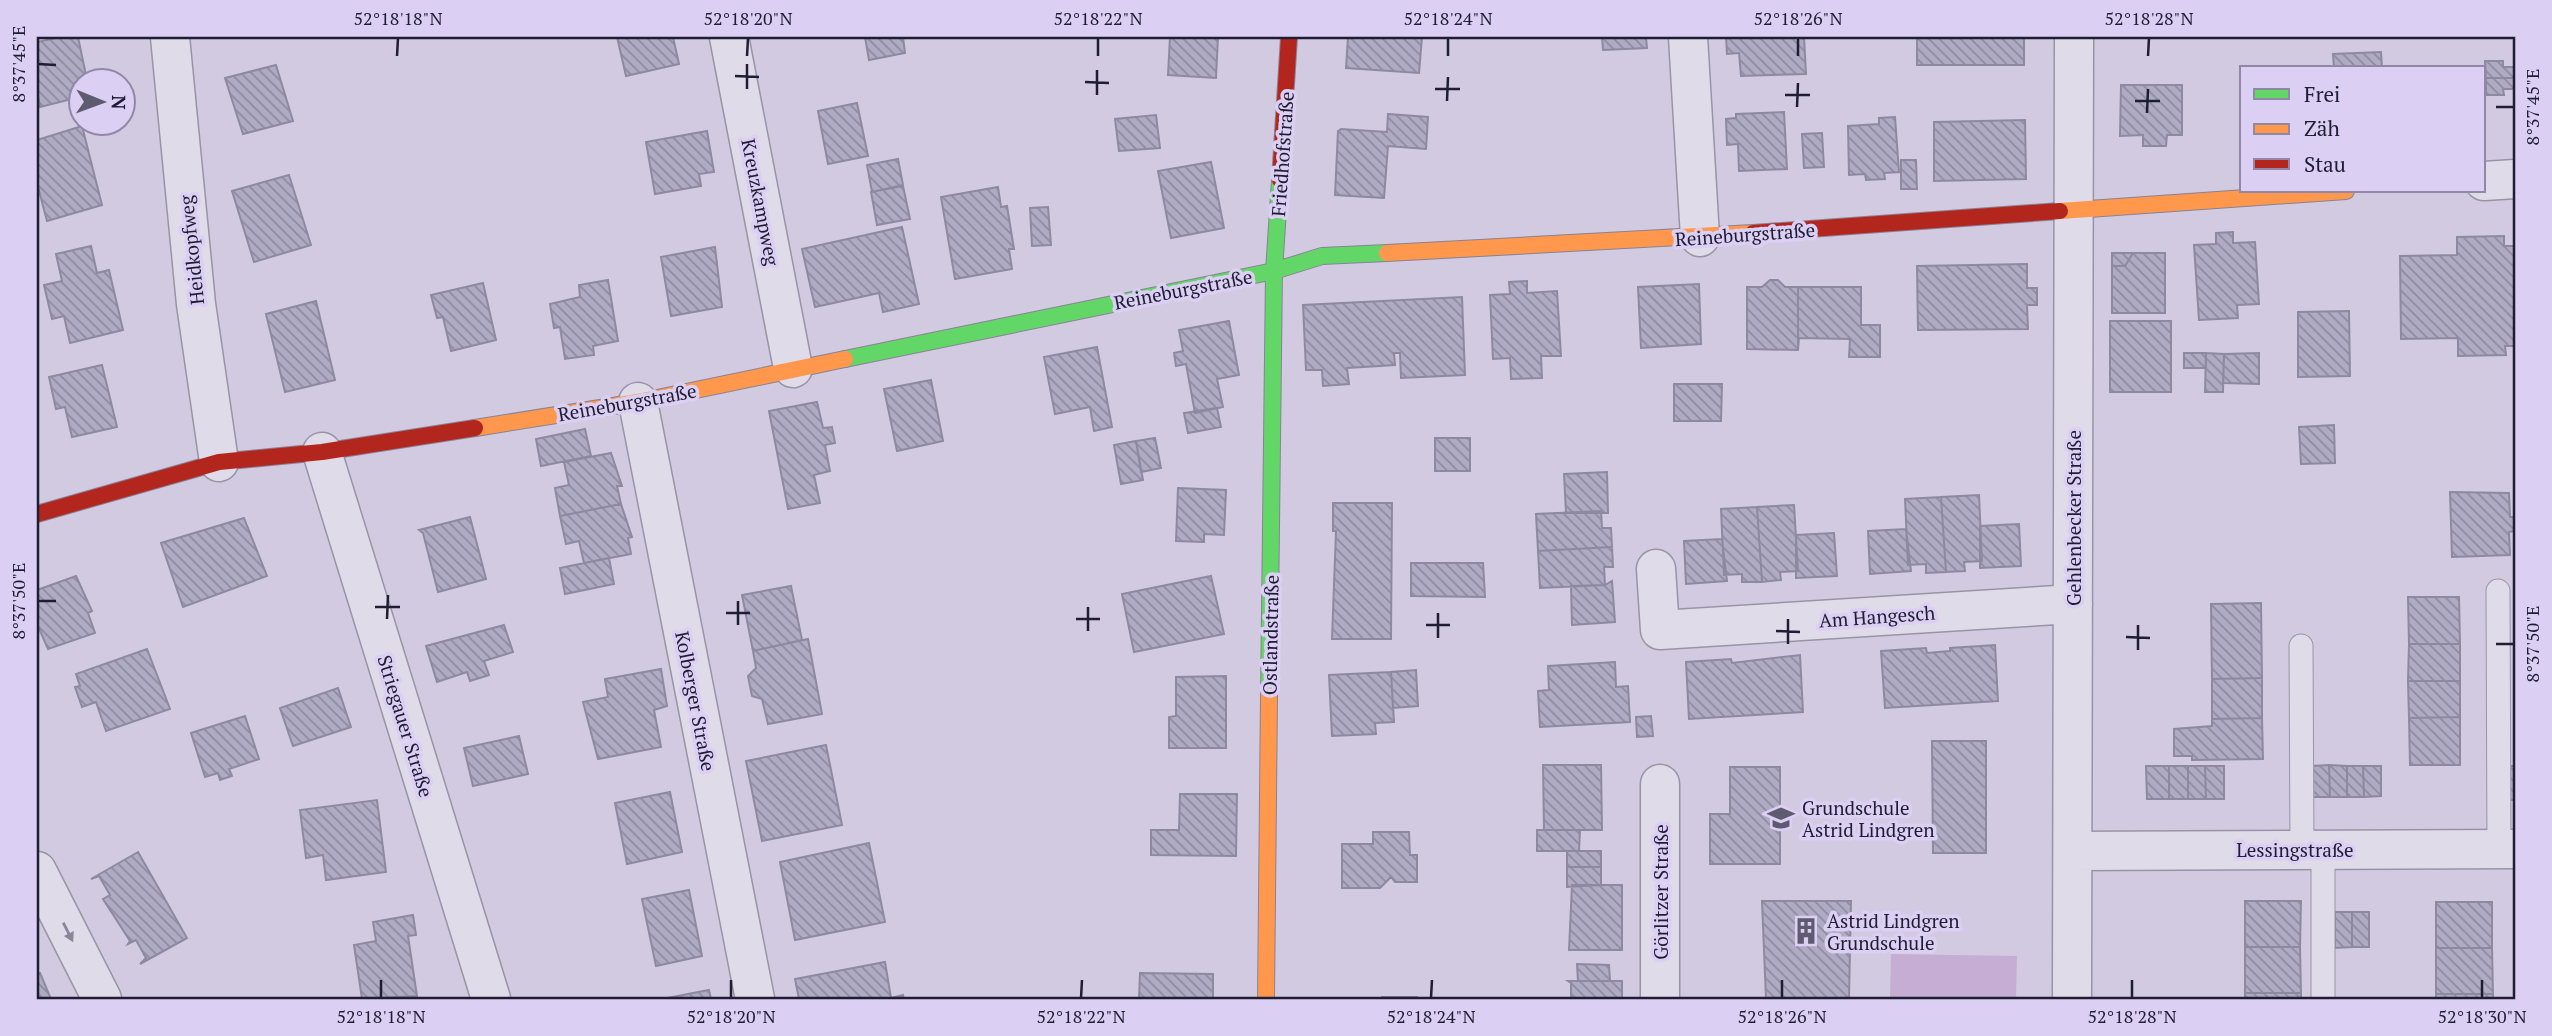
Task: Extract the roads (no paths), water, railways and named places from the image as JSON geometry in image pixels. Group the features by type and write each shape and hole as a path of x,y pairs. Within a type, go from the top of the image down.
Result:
{"street":[{"name":"Heidkopfweg","path":"170,37 196,304 219,462"},
{"name":"Kreuzkampweg","path":"729,37 793,368"},
{"name":"Friedhofstraße","path":"1274,271 1289,37"},
{"path":"1688,37 1700,237"},
{"name":"Gehlenbecker Straße","path":"2071,999 2076,211 2074,37"},
{"path":"2486,181 2515,179"},
{"name":"Reineburgstraße","path":"37,514 219,462 322,452 638,402 1274,271 1322,256 1700,237 2332,192"},
{"name":"Ostlandstraße","path":"1266,999 1274,271"},
{"name":"Kolberger Straße","path":"638,402 755,999"},
{"name":"Striegauer Straße","path":"322,452 491,999"},
{"name":"Am Hangesch","path":"1656,569 1660,631 2073,604"},
{"name":"Görlitzer Straße","path":"1660,784 1660,999"},
{"name":"Lessingstraße","path":"2074,851 2313,848 2510,851"},
{"path":"37,872 102,999"}],"lane":[{"path":"2498,591 2510,851"},
{"path":"2301,646 2323,999"}],"place":[{"name":"Grundschule Astrid Lindgren","path":"1781,818"},
{"name":"Astrid Lindgren Grundschule","path":"1806,931"}]}
